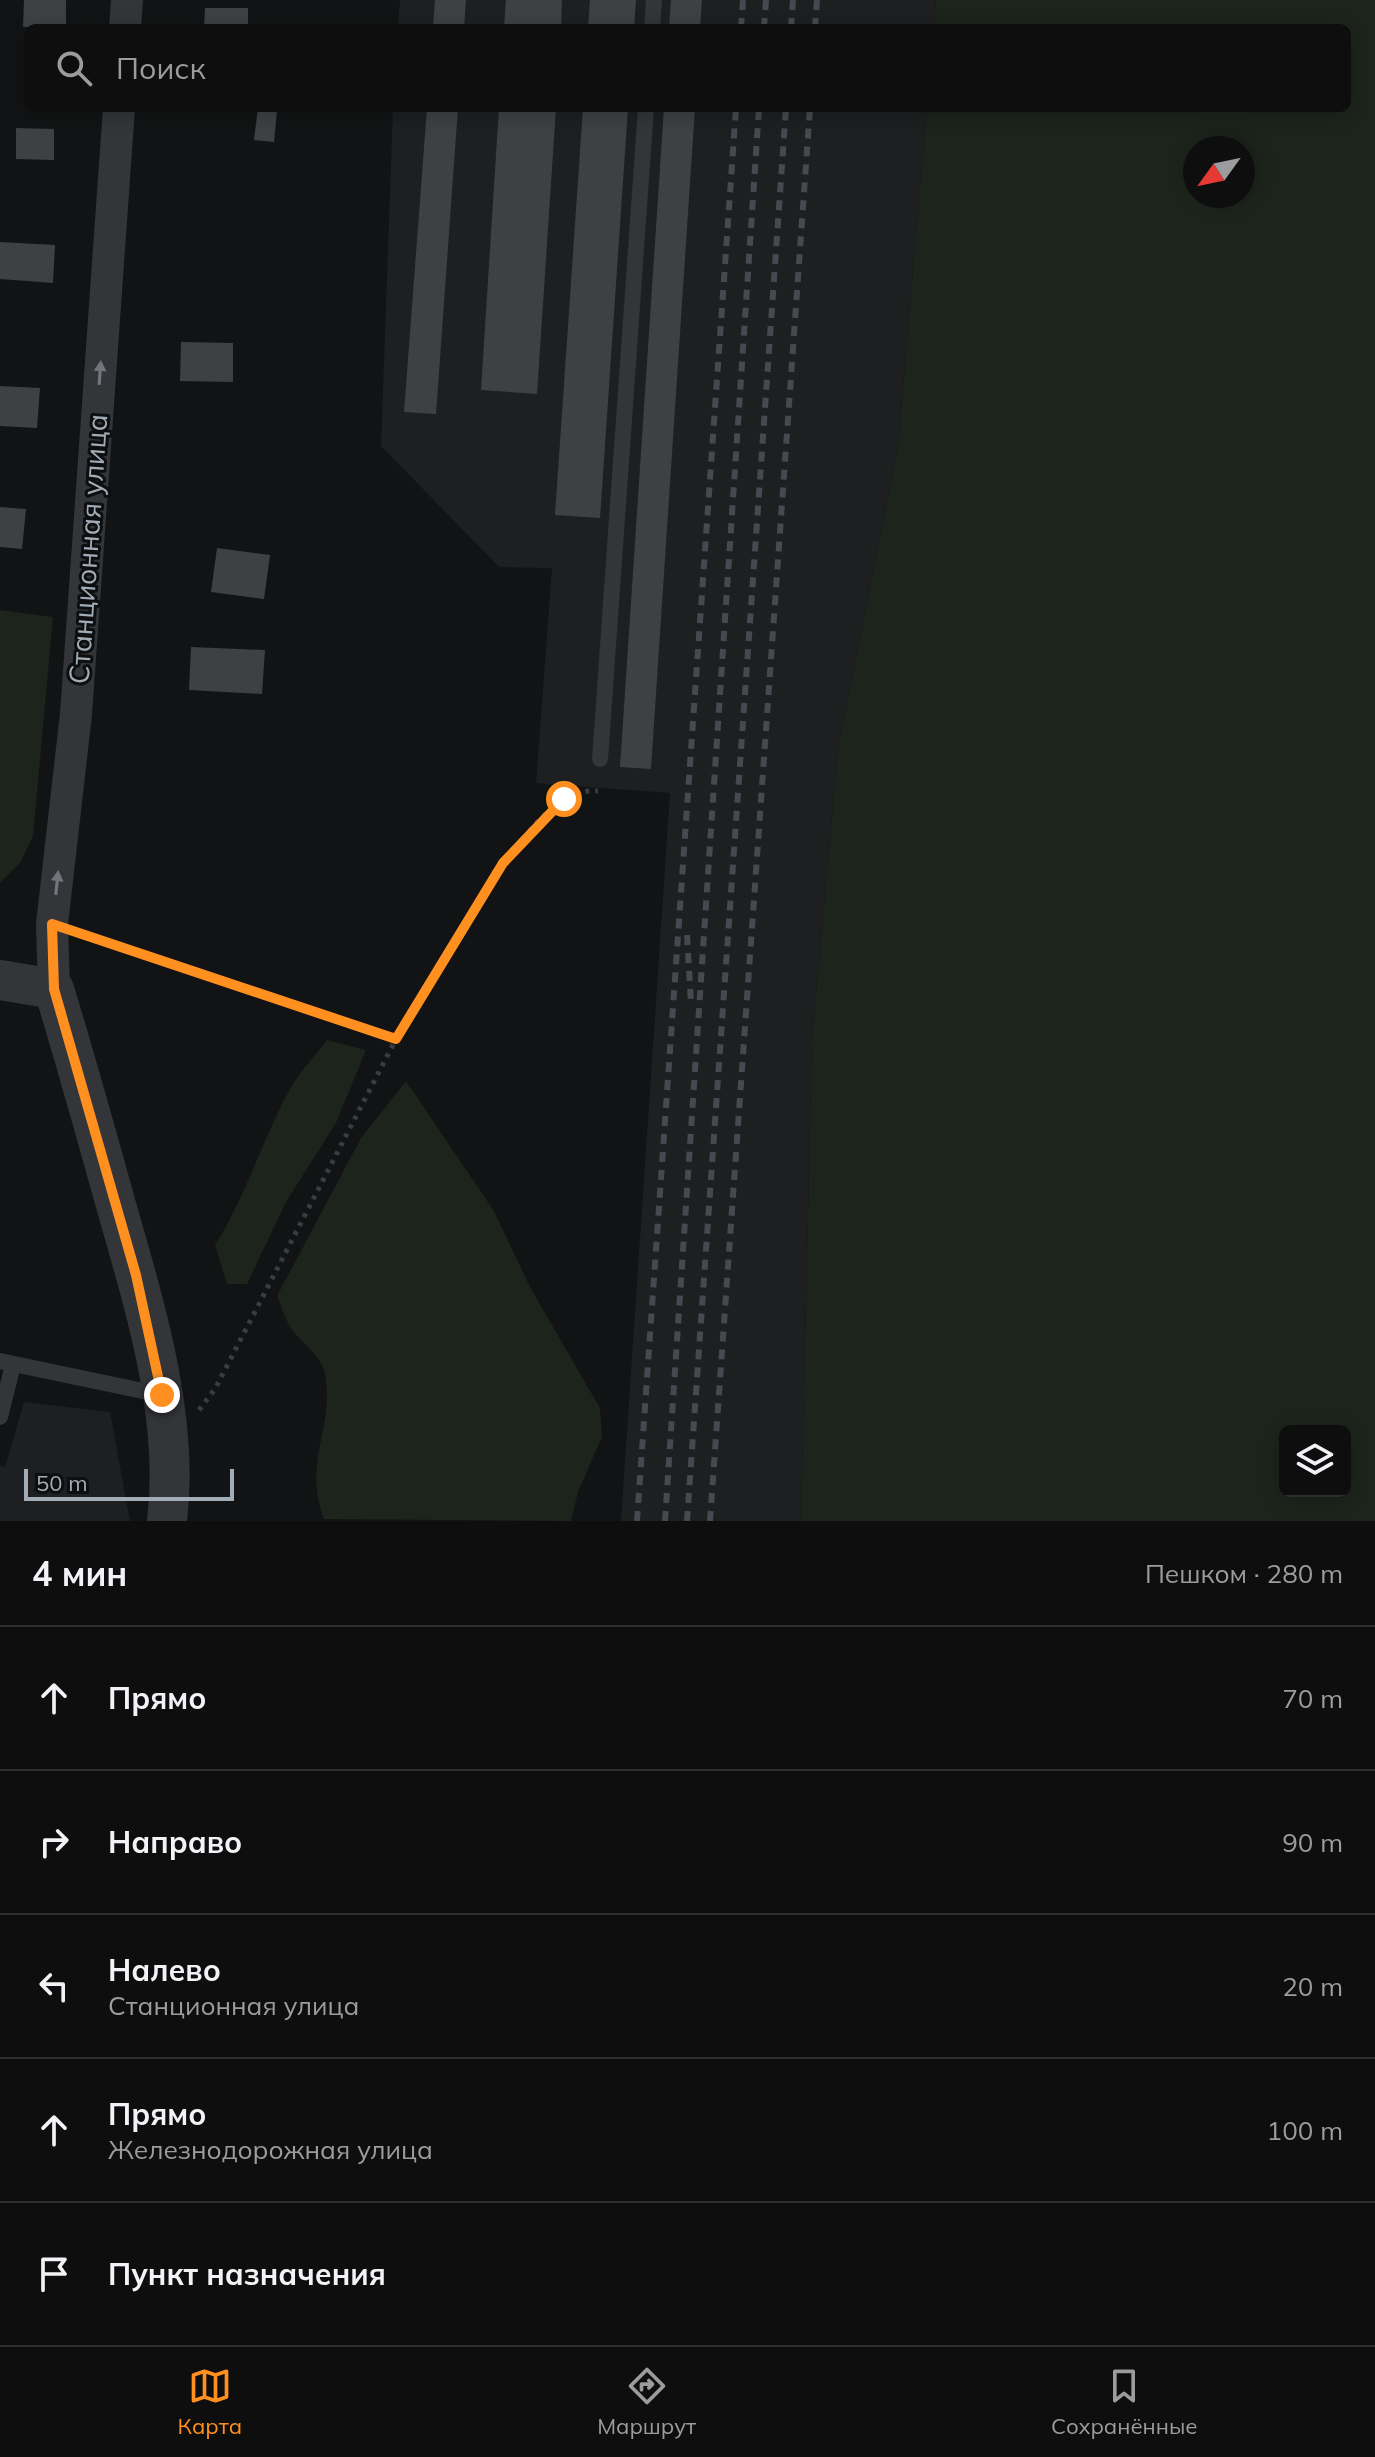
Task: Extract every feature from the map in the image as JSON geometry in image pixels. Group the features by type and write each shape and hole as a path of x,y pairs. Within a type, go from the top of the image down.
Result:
{"street":[{"path":"125,24 127,0"},
{"name":"Станционная улица","path":"54,989 52,924 76,714 119,112"},
{"path":"0,980 54,989 136,1275 162,1395 171,1489 167,1521"}],"lane":[{"path":"652,24 654,0"},
{"path":"600,759 646,112"},
{"path":"0,1417 7,1363 162,1395"}],"path":[{"path":"167,1453 215,1389 396,1039 503,863 564,799 583,789 598,791"},
{"path":"52,924 396,1039"}],"shaded area":[{"path":"400,0 936,0 934,24 398,24"},
{"path":"936,0 1375,0 1375,1521 801,1521 812,1041 838,748 898,445 927,112 1351,112 1351,24 934,24"},
{"path":"393,112 927,112 898,445 838,748 812,1041 801,1521 621,1521 670,793 536,783 552,568 499,567 381,446"},
{"path":"0,610 53,617 33,836 20,863 0,883"},
{"path":"327,1040 366,1050 336,1123 286,1202 247,1284 227,1284 215,1245 236,1207 290,1089"},
{"path":"406,1081 494,1211 530,1287 600,1408 602,1437 578,1492 571,1521 324,1519 316,1479 326,1412 325,1374 315,1354 289,1325 277,1296 361,1138"},
{"path":"24,1402 110,1412 130,1521 0,1521 0,1466 5,1467"}],"building":[{"path":"24,0 66,0 66,24 24,24 23,27"},
{"path":"435,0 466,0 464,24 433,24"},
{"path":"506,0 562,0 561,24 504,24"},
{"path":"590,0 636,0 634,24 588,24"},
{"path":"671,0 702,0 700,24 669,24"},
{"path":"205,8 248,8 248,24 204,24"},
{"path":"258,112 277,112 274,142 254,140"},
{"path":"427,112 458,112 436,414 404,412"},
{"path":"499,112 556,112 537,394 481,390"},
{"path":"583,112 628,112 600,518 555,515"},
{"path":"664,112 695,112 651,769 620,767"},
{"path":"16,128 54,129 54,160 16,159"},
{"path":"0,242 55,245 53,283 0,279"},
{"path":"181,342 233,343 233,382 180,381"},
{"path":"0,386 40,388 37,428 0,426"},
{"path":"0,507 26,509 22,549 0,547"},
{"path":"217,548 270,555 264,599 211,592"},
{"path":"191,647 265,650 262,694 189,690"}],"railway":[{"path":"741,24 743,0"},
{"path":"764,24 766,0"},
{"path":"791,24 793,0"},
{"path":"815,24 817,0"},
{"path":"637,1521 736,112"},
{"path":"665,1521 759,112"},
{"path":"687,1521 786,112"},
{"path":"710,1521 810,112"},
{"path":"687,935 691,1003"}],"route":[{"path":"162,1395 136,1275 54,989 52,924 396,1039 461,937 503,863 545,815 564,799"}]}
